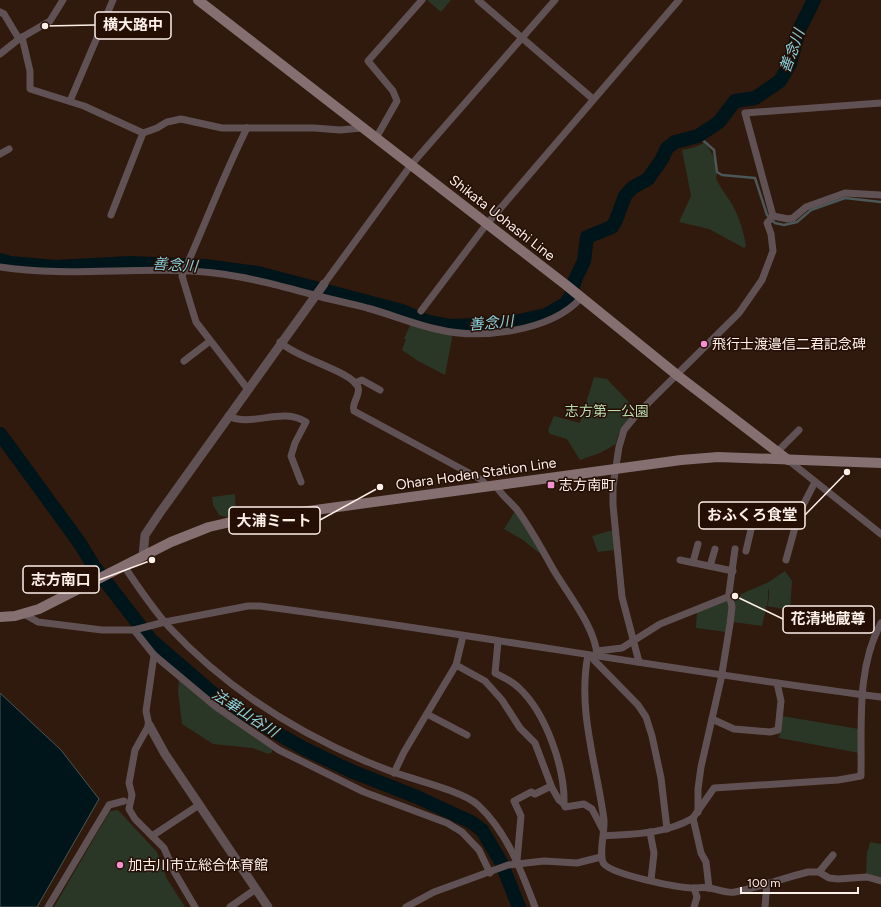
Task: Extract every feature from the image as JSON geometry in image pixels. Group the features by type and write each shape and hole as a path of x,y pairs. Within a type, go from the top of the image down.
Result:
{"main road":[{"name":"Shikata Uohashi Line","path":"198,0 486,225 566,285 677,375 788,460"},
{"name":"Ohara Hoden Station Line","path":"0,617 24,614 39,609 187,534 235,521 615,469 718,457 881,463"}],"street":[{"path":"0,54 21,38 50,21 63,0"},
{"path":"70,102 112,0"},
{"path":"376,138 397,101 393,91 368,61 422,0"},
{"path":"478,0 593,99"},
{"path":"143,556 145,535 280,342 411,165 555,0"},
{"path":"421,311 486,225 678,0"},
{"path":"0,12 4,14 21,38 30,70 30,89 84,106 143,133 168,122 181,119 188,119 214,127 314,128 340,130 362,128"},
{"path":"773,216 745,113 881,103"},
{"path":"247,128 224,174 182,276 196,322 248,388"},
{"path":"111,215 143,133"},
{"path":"0,154 9,149"},
{"path":"773,216 788,219 793,218 806,207 845,193 881,195"},
{"path":"639,662 622,597 614,520 613,486 615,469 624,430 739,313 762,280 773,251 771,234 767,223 773,216"},
{"path":"0,267 71,272 184,270 249,278 315,296 368,308 438,330 472,332 514,330 536,325 565,312 579,296"},
{"path":"184,361 210,341"},
{"path":"280,342 287,349 299,356 345,374 355,383 359,392 353,407 354,411 482,480 518,510 578,609 592,636 594,660 638,705 646,717 652,736 661,778 667,829"},
{"path":"355,383 362,380 380,390"},
{"path":"228,416 237,420 293,416 306,422 297,438 291,456 300,482"},
{"path":"779,453 781,448 799,430"},
{"path":"788,460 881,534"},
{"path":"786,560 799,513 815,482"},
{"path":"746,551 753,521"},
{"path":"693,562 698,544"},
{"path":"710,566 715,549"},
{"path":"698,812 698,789 701,767 721,674 731,615 730,596 735,549"},
{"path":"680,560 733,571"},
{"path":"122,567 165,622 214,670 284,720 346,753 394,772 449,791 476,804 495,823 509,844 535,907"},
{"path":"594,654 622,648 633,639 660,624 730,596"},
{"path":"24,614 38,622 102,630 134,630 165,622 248,606 260,606 364,620 498,642 594,654 776,683 881,697"},
{"path":"604,834 650,832 667,829 693,818 714,788 838,780 861,776 862,695 868,656 881,623"},
{"path":"134,630 154,654 215,706 279,750 364,792 447,823 462,832 479,850 490,873"},
{"path":"394,772 456,665 463,636"},
{"path":"498,642 495,673 519,688 534,707 547,731 561,772 564,804"},
{"path":"154,654 146,710 149,725 156,740 268,907"},
{"path":"594,654 585,685 586,710 604,834 601,857 604,864 610,869 651,880 694,888 709,888 729,893 808,872 819,872 829,878 867,877 881,881"},
{"path":"456,665 485,681 502,700 520,728 535,743 551,786 559,800 565,806 584,804 592,808 604,834"},
{"path":"712,719 734,729 770,732 778,730 781,701 776,683"},
{"path":"427,714 467,735"},
{"path":"149,725 135,750 129,783 132,795 129,809 135,819 164,848 175,873 195,907"},
{"path":"517,863 521,816 514,801 531,792 535,794 551,786"},
{"path":"48,907 109,805 124,801"},
{"path":"152,836 200,805"},
{"path":"693,818 701,853 706,862 709,888"},
{"path":"650,832 654,853 651,880"},
{"path":"819,872 832,855"},
{"path":"406,907 434,892 490,873 508,865 544,861 577,863 601,857"},
{"path":"765,907 767,883"},
{"path":"694,888 697,897 694,907"},
{"path":"230,907 256,889"}],"green space":[{"path":"427,0 451,0 441,12"},
{"path":"704,143 710,150 716,164 716,178 720,187 733,206 739,219 746,246 744,248 709,229 679,222 691,196 682,150"},
{"path":"411,323 453,333 445,375 418,361 402,350 406,339 404,339"},
{"name":"志方第一公園","path":"594,377 607,379 628,401 634,412 618,435 616,444 600,453 580,460 567,439 550,434 548,430 554,416 580,423"},
{"path":"235,494 236,515 226,517 219,515 213,505 212,497"},
{"path":"515,511 541,551 539,553 523,540 504,529"},
{"path":"613,530 616,550 598,552 592,536"},
{"path":"785,571 792,581 790,610 767,606 769,597 768,588 768,600 762,626 733,622 734,601 739,598 741,594 767,583"},
{"path":"728,599 730,601 726,632 696,628 697,610"},
{"path":"179,679 272,749 272,752 269,754 252,748 213,744 182,724 178,691"},
{"path":"782,716 859,729 859,753 779,738"},
{"name":"加古川市立総合体育館","path":"118,810 157,852 167,879 185,907 54,907 110,811"},
{"path":"870,842 881,844 881,877 866,874 867,851"}],"shaded area":[{"path":"0,693 61,750 99,799 37,907 0,907"}],"waterway":[{"name":"善念川","path":"0,260 10,263 56,267 131,263 205,266 258,273 402,311 428,322 450,326 505,324 546,315 565,304 571,296 575,280 584,261 587,237 612,227 625,196 632,188 648,179 662,159 667,148 675,142 698,136 719,122 735,101 755,98 780,81 790,64 799,30 814,0"},
{"path":"698,136 714,150 717,172 722,175 755,178 767,215 775,223 784,225 797,222 811,210 845,198 881,202"},
{"name":"法華山谷川","path":"0,434 79,542 93,565 151,640 223,702 303,748 351,771 417,797 471,822 482,830 501,862 519,907"}],"place":[{"name":"横大路中","path":"45,26"},
{"name":"飛行士渡邉信二君記念碑","path":"704,344"},
{"name":"おふくろ食堂","path":"847,472"},
{"name":"志方南町","path":"551,485"},
{"name":"大浦ミート","path":"380,487"},
{"name":"志方南口","path":"152,560"},
{"name":"花清地蔵尊","path":"735,596"},
{"name":"加古川市立総合体育館","path":"120,865"}]}
